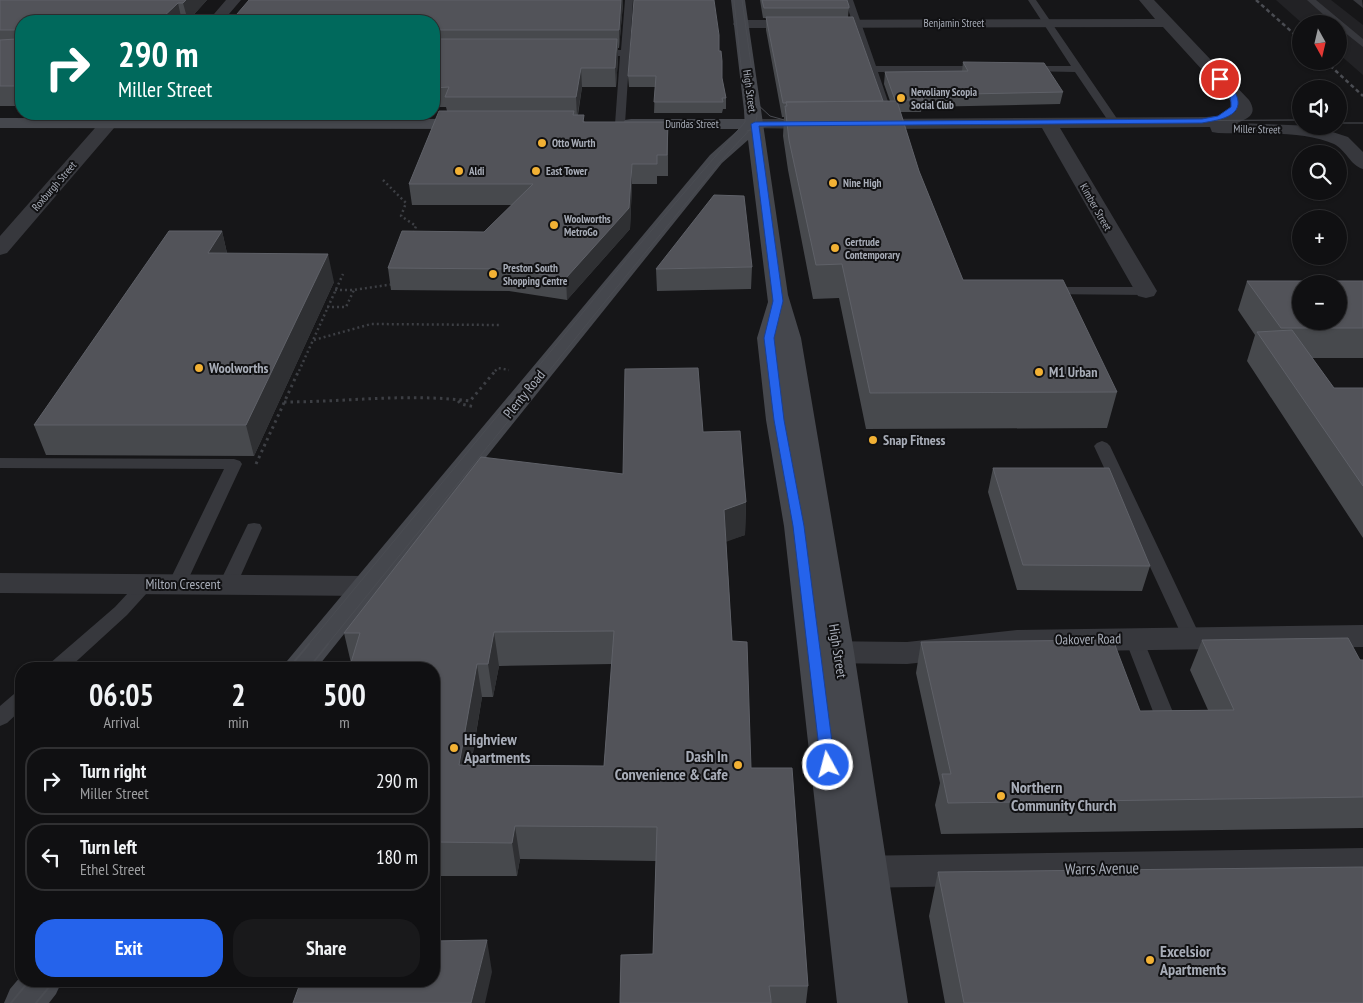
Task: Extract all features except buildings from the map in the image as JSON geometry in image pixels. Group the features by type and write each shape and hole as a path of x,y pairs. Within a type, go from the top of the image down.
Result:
{"main road":[{"name":"High Street","path":"738,0 778,301 769,338 790,420 808,526 855,872 857,1003"},
{"path":"0,123 108,124 127,120"},
{"path":"204,120 490,124"},
{"name":"Dundas Street","path":"612,124 755,124"},
{"name":"Plenty Road","path":"304,662 716,159 755,124"},
{"name":"High Street","path":"855,872 888,1003"},
{"path":"24,1003 37,987"}],"street":[{"path":"220,15 234,0"},
{"path":"1146,0 1233,93"},
{"name":"Benjamin Street","path":"740,24 1167,23"},
{"name":"Miller Street","path":"755,124 842,124 898,127 1048,123 1220,122 1244,114 1245,107 1233,93"},
{"name":"Miller Street","path":"1175,122 1215,119 1233,109 1235,99 1233,93"},
{"name":"Miller Street","path":"1175,122 1209,128 1297,129 1318,132 1345,143 1363,163"},
{"name":"Kimber Street","path":"1048,123 1146,291"},
{"name":"Roxburgh Street","path":"0,249 108,124"},
{"name":"Milton Crescent","path":"0,583 366,586"},
{"name":"Oakover Road","path":"826,652 907,653 999,642 1134,638 1363,636"},
{"name":"Warrs Avenue","path":"855,872 1363,864"}],"lane":[{"path":"612,124 626,53 629,0 620,0"},
{"path":"849,0 873,69 898,127"},
{"path":"1032,0 1076,68 1116,123"},
{"path":"1311,0 1363,44"},
{"path":"1357,0 1363,5"},
{"path":"583,53 626,53"},
{"path":"1018,69 1076,68"},
{"path":"873,69 999,69"},
{"path":"1036,291 1146,291"},
{"path":"1102,446 1192,638"},
{"path":"0,463 234,464 177,584"},
{"path":"228,584 254,528"},
{"path":"64,662 121,611 146,583"},
{"path":"1134,638 1169,726"},
{"path":"0,718 15,704"}],"path":[{"path":"383,180 406,203 401,216 416,226 411,239"},
{"path":"256,466 343,274"},
{"path":"335,290 354,290 397,284"},
{"path":"327,307 346,308 354,290"},
{"path":"314,340 370,324 499,326"},
{"path":"284,402 340,399 446,398 470,400 498,368 509,370"},
{"path":"458,400 461,404 475,407"}],"shaded area":[{"path":"1276,0 1331,0 1363,25 1363,75 1348,62 1348,15 1293,15"}],"tram line":[{"path":"308,645 627,259 745,122 745,104 734,0"},
{"path":"742,0 757,117 755,124 749,130"},
{"path":"757,104 770,116 788,121"},
{"path":"889,122 1292,120"},
{"path":"1347,123 1363,123"},
{"path":"749,130 767,126 796,124"},
{"path":"327,645 613,292 720,162 749,130"},
{"path":"294,662 309,644"},
{"path":"314,662 328,644"},
{"path":"11,1003 24,987"},
{"path":"36,1003 49,987"}],"railway":[{"path":"1256,0 1292,32"},
{"path":"1335,70 1363,96"}],"place":[{"name":"Nevoliany Scopia Social Club","path":"901,98"},
{"name":"Otto Wurth","path":"542,143"},
{"name":"Aldi","path":"459,171"},
{"name":"East Tower","path":"536,171"},
{"name":"Nine High","path":"833,183"},
{"name":"Woolworths MetroGo","path":"554,225"},
{"name":"Gertrude Contemporary","path":"835,248"},
{"name":"Preston South Shopping Centre","path":"493,274"},
{"name":"Woolworths","path":"199,368"},
{"name":"M1 Urban","path":"1039,372"},
{"name":"Snap Fitness","path":"873,440"},
{"name":"Highview Apartments","path":"454,748"},
{"name":"Dash In Convenience & Cafe","path":"738,765"},
{"name":"Northern Community Church","path":"1001,796"},
{"name":"Excelsior Apartments","path":"1150,960"}],"route":[{"path":"828,765 798,526 779,420 769,338 778,301 755,124 1202,121 1228,114 1234,107 1235,99 1233,93 1220,79"}]}
